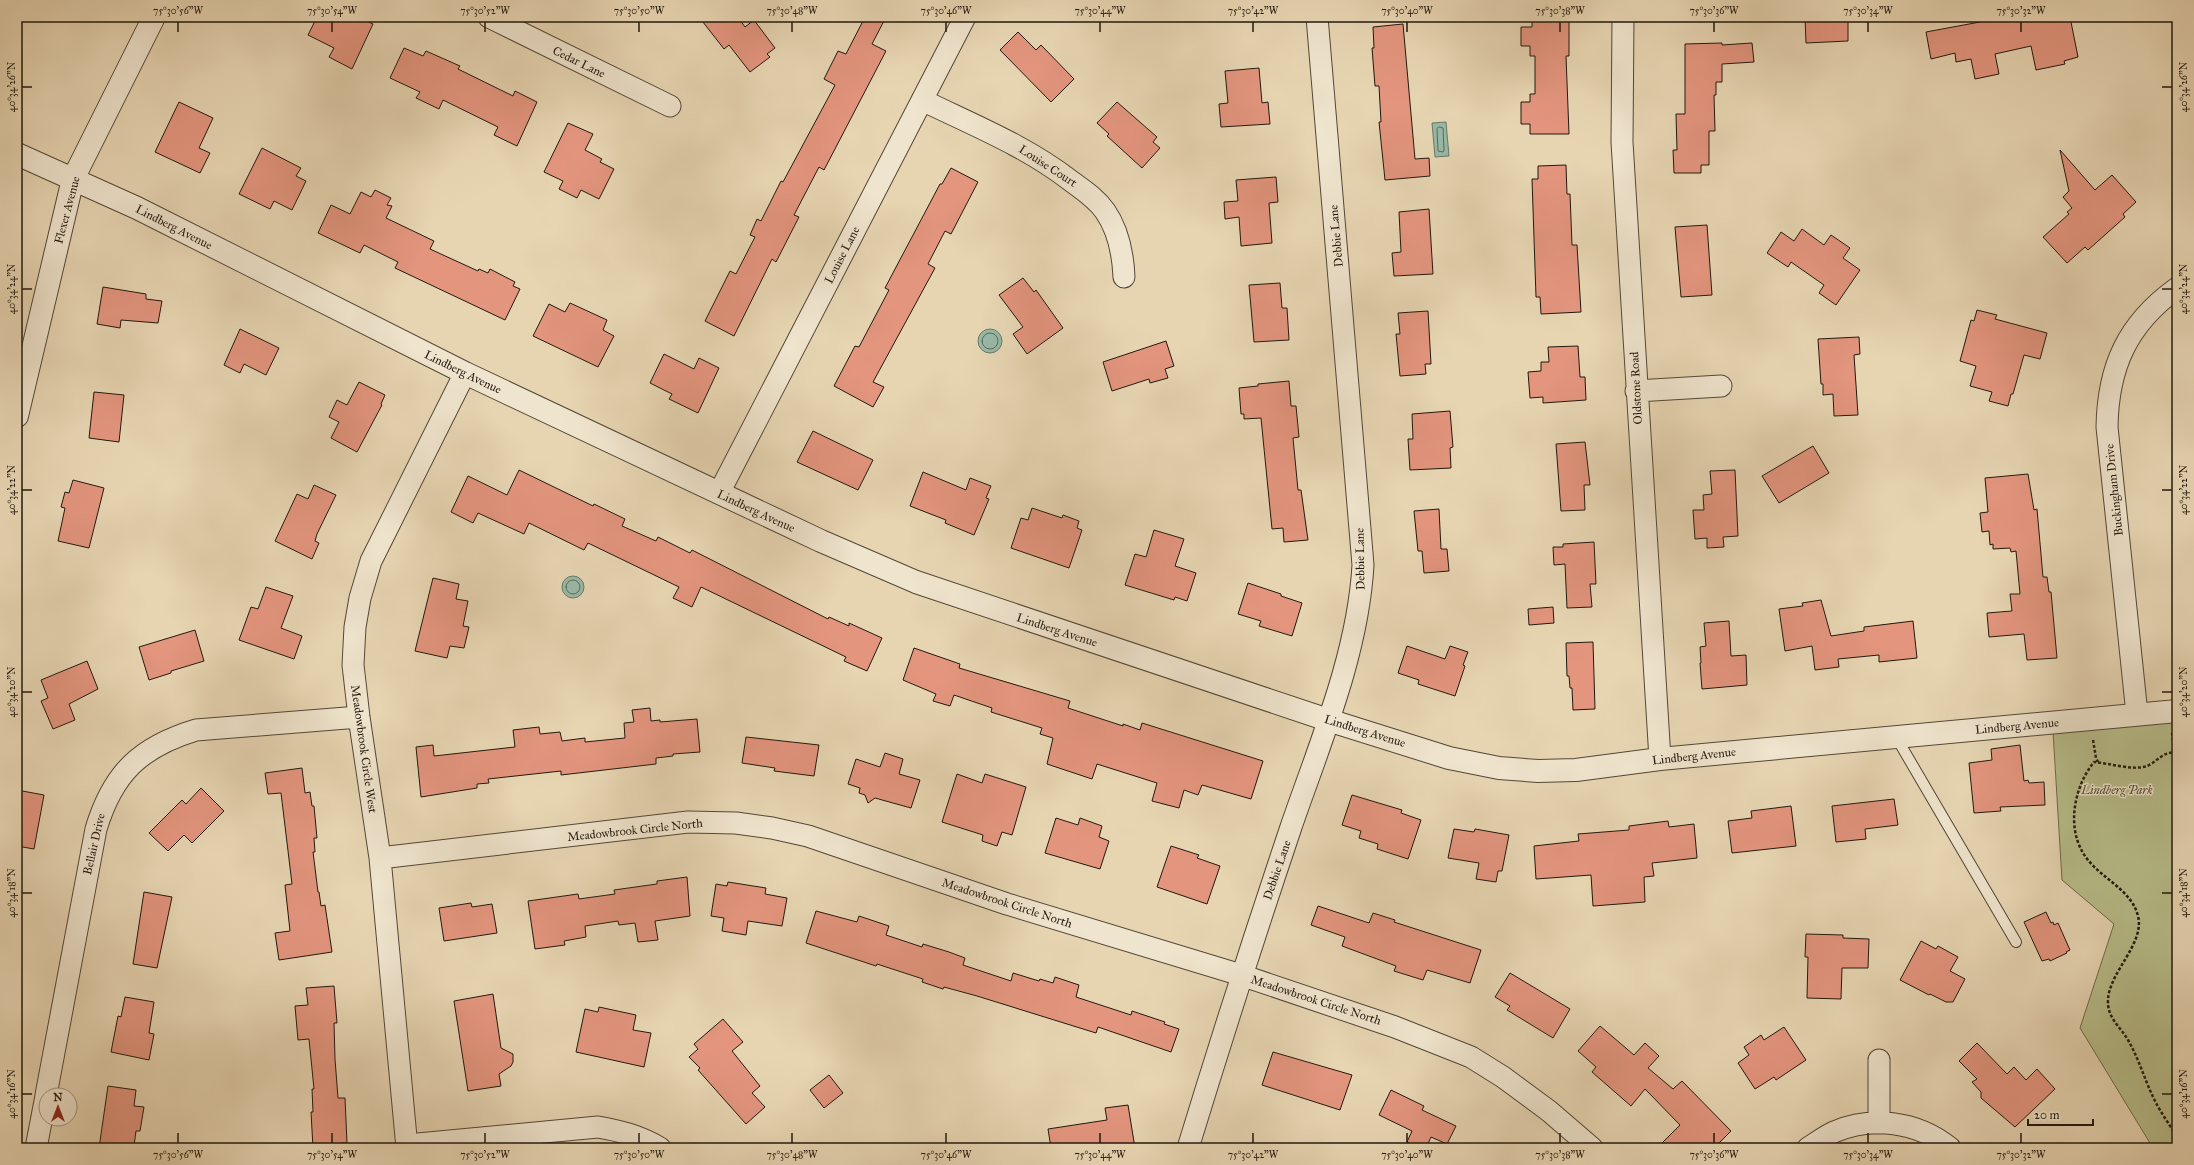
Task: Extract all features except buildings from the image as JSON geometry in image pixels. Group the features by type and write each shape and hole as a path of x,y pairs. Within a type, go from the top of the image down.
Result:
{"street":[{"name":"Flexer Avenue","path":"17,416 73,179 154,17"},
{"name":"Cedar Lane","path":"489,17 670,106"},
{"name":"Louise Lane","path":"719,493 965,17"},
{"name":"Debbie Lane","path":"1188,1148 1241,976 1328,720 1355,630 1361,598 1363,565 1317,17"},
{"name":"Oldstone Road","path":"1623,17 1622,142 1636,391 1660,759"},
{"name":"Louise Court","path":"922,100 1026,150 1054,168 1094,198 1105,212 1117,234 1123,255 1124,277"},
{"name":"Lindberg Avenue","path":"17,154 144,212 465,373 821,542 916,582 1328,720 1449,758 1499,768 1538,771 1576,770 1660,759 2177,711"},
{"name":"Buckingham Drive","path":"2137,714 2107,427 2108,400 2114,369 2125,345 2139,322 2161,300 2177,288"},
{"name":"Meadowbrook Circle West","path":"407,1147 380,858 359,717 353,665 355,627 360,598 371,561 465,373"},
{"path":"1636,391 1721,386"},
{"name":"Bellair Drive","path":"48,1087 96,829 103,805 115,782 129,766 148,750 171,738 196,730 359,717"},
{"name":"Meadowbrook Circle North","path":"380,858 688,822 736,823 765,827 808,836 1007,904 1241,976 1395,1027 1471,1057 1503,1077 1550,1111 1592,1148"},
{"path":"1878,1123 1879,1060"},
{"path":"1808,1148 1833,1132 1855,1125 1878,1123 1902,1125 1925,1132 1950,1148"},
{"name":"Bellair Drive","path":"36,1148 40,1127"},
{"path":"407,1147 598,1127 623,1131 646,1139 660,1148"}],"lane":[{"path":"1896,737 2016,942"}],"path":[{"path":"2172,733 2176,752 2161,755 2148,766 2136,768 2094,762 2085,774 2074,801 2078,841 2088,860 2132,901 2138,916 2140,929 2117,974 2108,1000 2113,1022 2127,1039 2156,1102 2177,1137"},
{"path":"2092,739 2098,762"}],"green space":[{"name":"Lindberg Park","path":"2177,721 2177,1148 2153,1148 2080,1028 2114,924 2062,880 2053,731"}],"water":[{"path":"1446,122 1449,156 1435,157 1432,123"},
{"path":"990,329 995,330 1001,336 1001,346 995,352 990,353 985,352 979,346 978,341 979,336 985,330"},
{"path":"573,576 581,579 584,587 581,595 573,598 565,595 562,587 565,579"}]}
